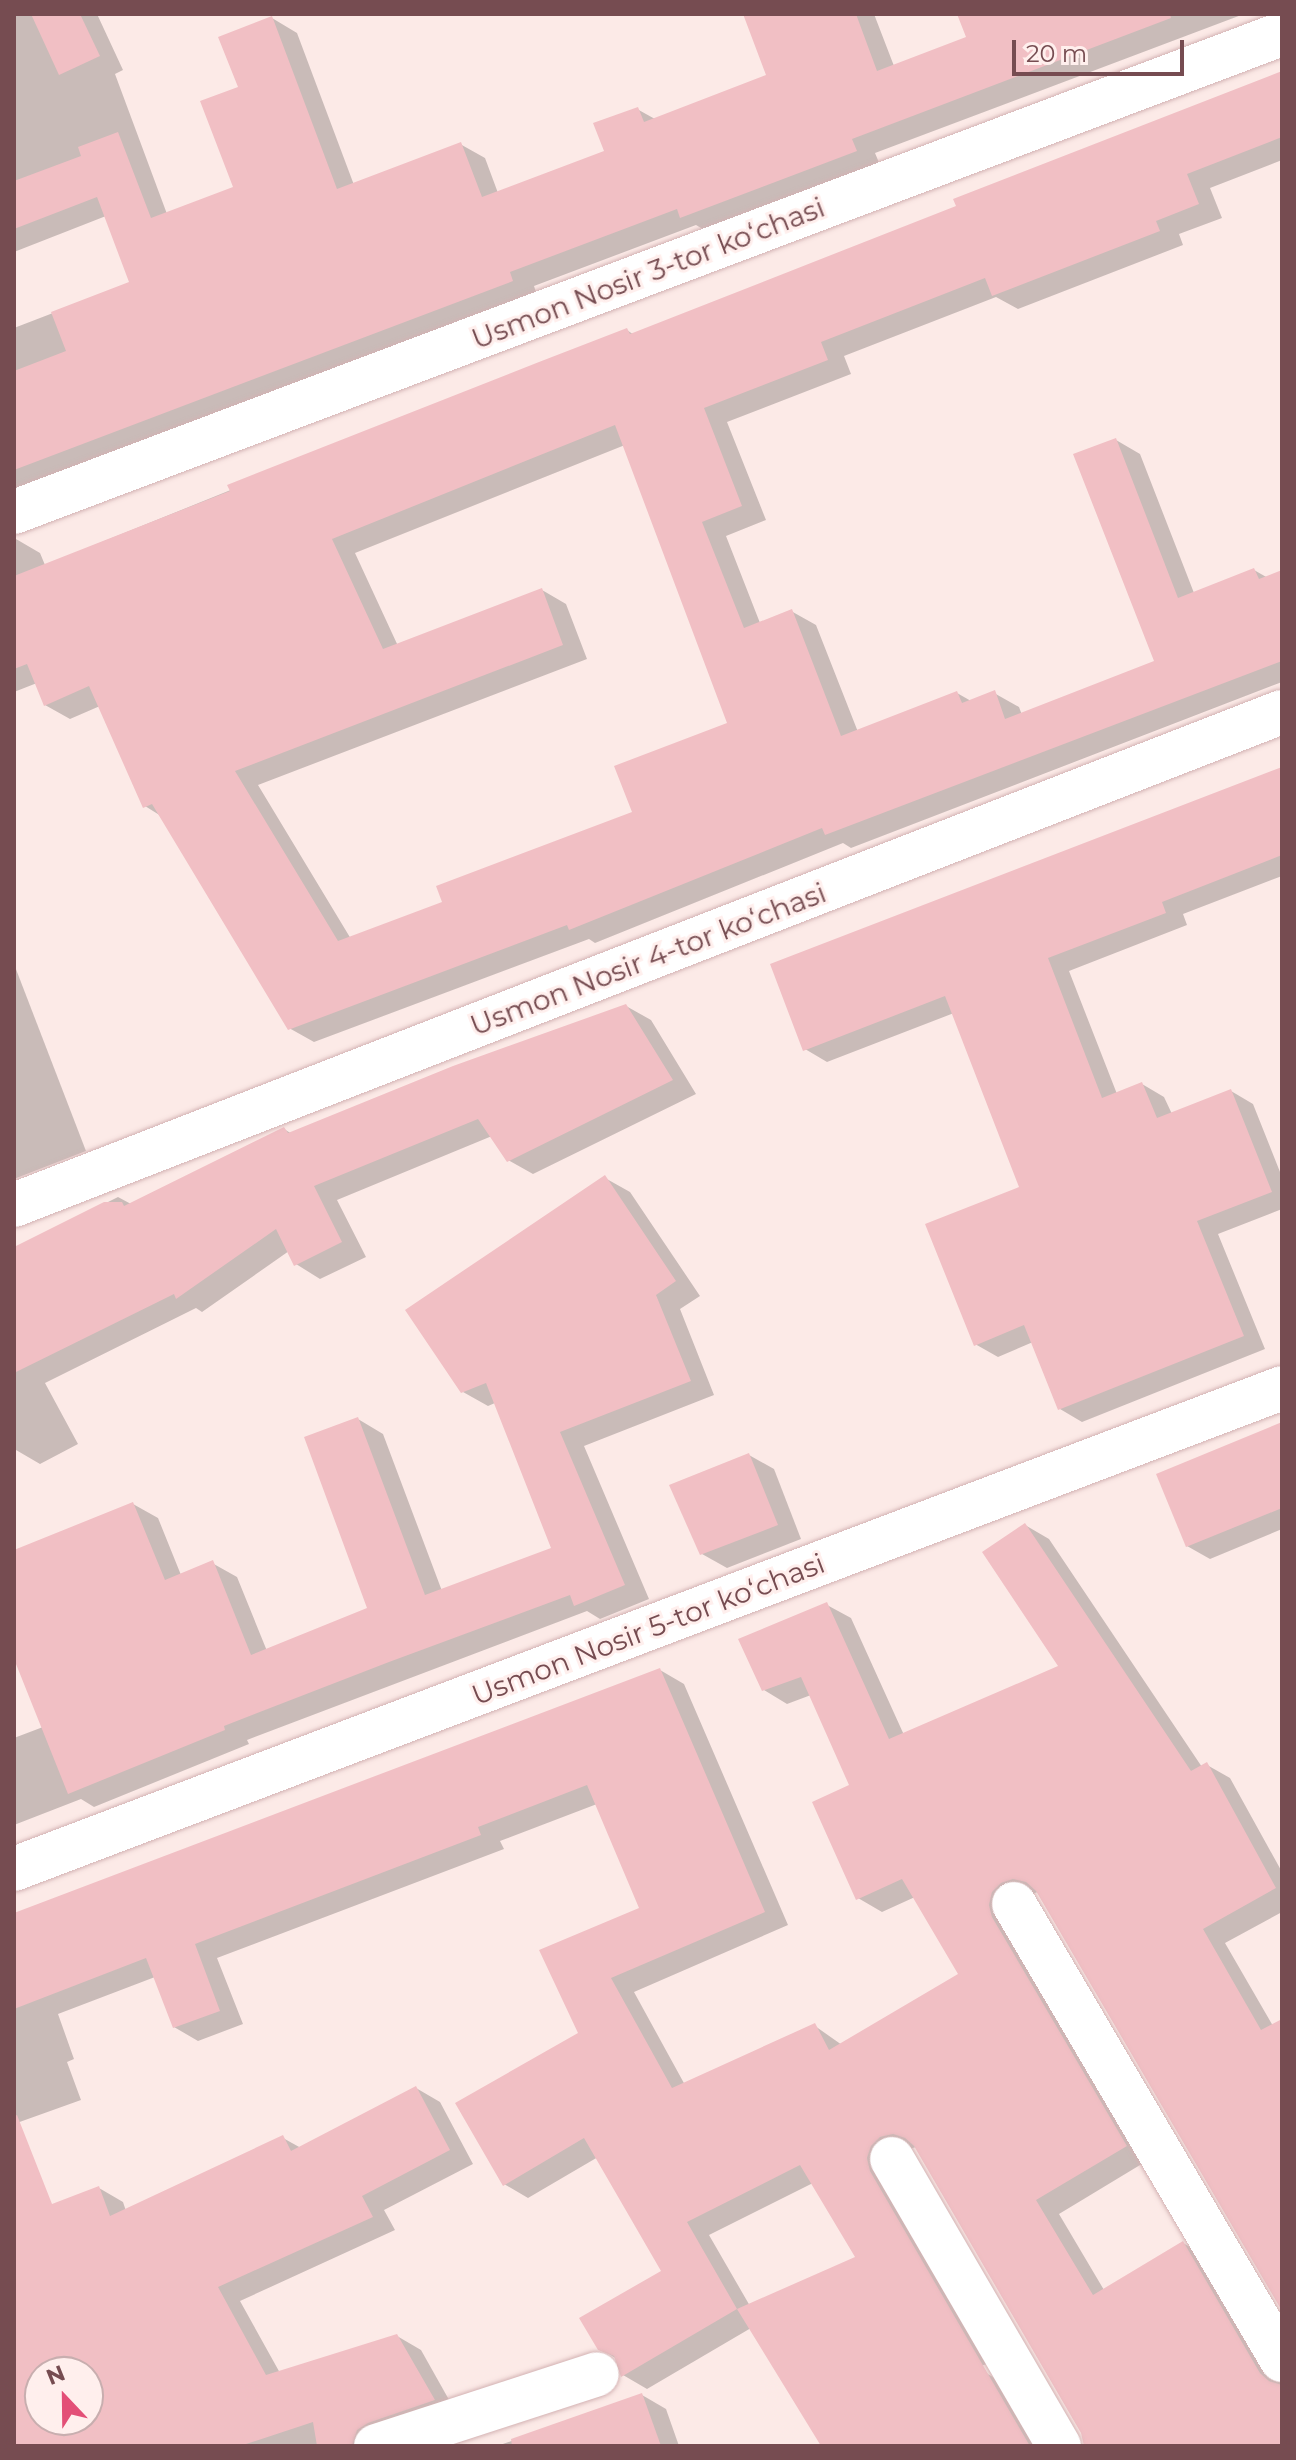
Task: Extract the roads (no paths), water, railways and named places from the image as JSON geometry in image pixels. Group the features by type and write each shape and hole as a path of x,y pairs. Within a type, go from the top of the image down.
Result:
{"street":[{"name":"Usmon Nosir 3-tor koʻchasi","path":"14,512 1282,34"},
{"name":"Usmon Nosir 4-tor koʻchasi","path":"14,1205 1282,712"},
{"name":"Usmon Nosir 5-tor koʻchasi","path":"14,1869 1282,1388"},
{"path":"1014,1904 1282,2360"},
{"path":"892,2159 1059,2446"},
{"path":"376,2446 597,2374"}]}
